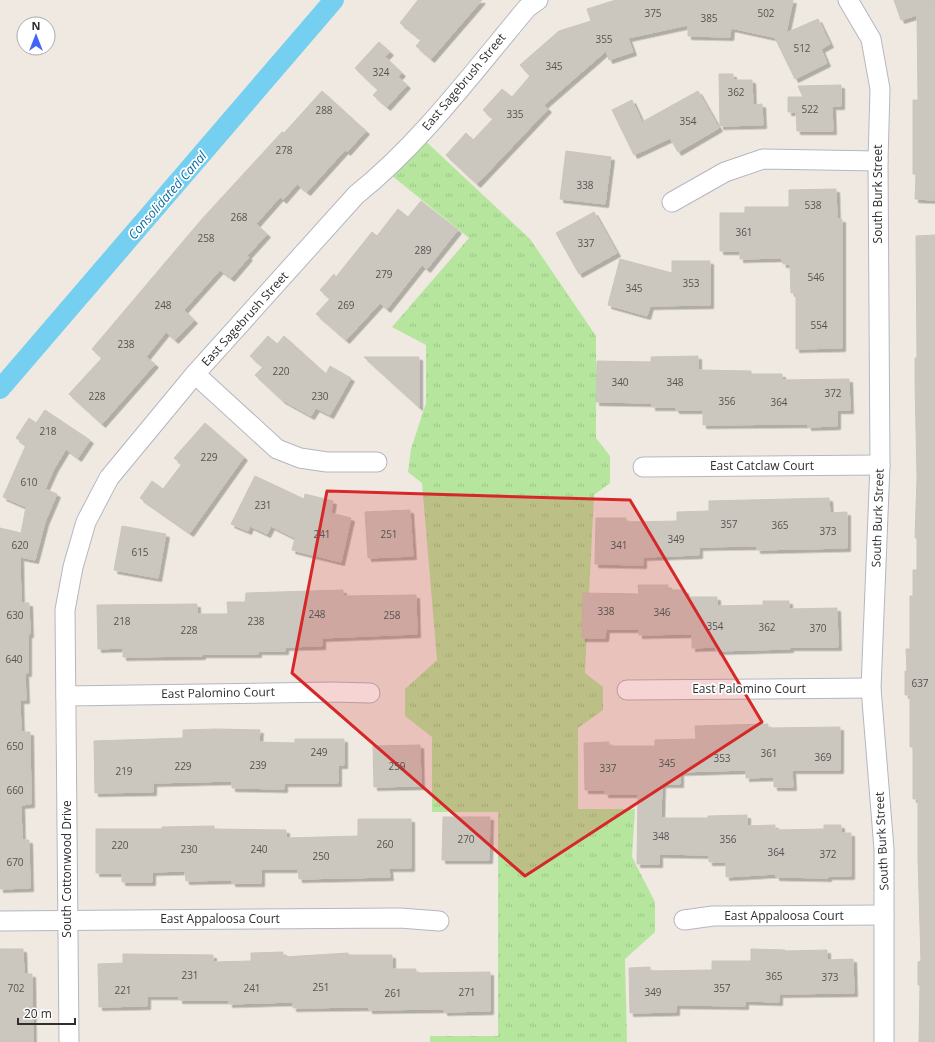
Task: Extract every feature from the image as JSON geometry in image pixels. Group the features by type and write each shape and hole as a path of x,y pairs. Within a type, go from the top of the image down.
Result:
{"street":[{"name":"East Sagebrush Street","path":"66,696 65,610 73,567 86,522 109,478 195,374 356,195 386,171 415,140 527,8 538,0"},
{"name":"South Burk Street","path":"848,0 871,39 880,89 878,161 880,465 872,688 884,849 884,1042"},
{"path":"672,202 725,172 763,159 878,161"},
{"path":"195,374 277,449 300,458 327,462 377,462"},
{"name":"East Catclaw Court","path":"643,467 880,465"},
{"name":"East Palomino Court","path":"627,690 872,688"},
{"name":"East Palomino Court","path":"66,696 333,692 370,693"},
{"name":"South Cottonwood Drive","path":"66,696 69,1042"},
{"name":"East Appaloosa Court","path":"684,920 713,916 884,915"},
{"name":"East Appaloosa Court","path":"0,921 400,918 439,921"}],"highlighted area":[{"path":"327,491 630,500 762,722 525,876 292,673"}],"green space":[{"path":"419,135 530,239 596,336 596,438 610,456 610,483 594,495 585,673 603,687 603,710 578,728 578,809 635,809 632,857 655,902 655,932 625,959 627,1042 430,1042 430,1036 498,1036 498,812 432,812 432,737 405,716 405,689 437,660 422,483 408,472 411,449 426,403 426,345 392,327 469,238 386,171"}],"building":[{"path":"418,0 482,0 431,59 416,46 421,40 400,23"},
{"path":"616,0 793,0 786,33 818,19 830,44 821,49 827,63 795,79 775,38 777,38 731,28 730,37 688,36 688,25 628,38 633,52 609,60 606,51 544,105 548,109 477,184 446,155 466,133 473,140 493,119 483,110 502,89 512,97 530,76 520,65 559,31 591,21 587,9"},
{"path":"894,0 935,0 935,200 915,199 916,174 913,174 913,100 918,100 917,15 901,20"},
{"path":"379,42 390,52 385,57 402,73 398,77 407,85 387,107 373,95 378,90 355,68"},
{"path":"719,74 733,74 733,80 752,80 753,105 762,104 763,125 720,126"},
{"path":"841,85 841,106 832,106 833,131 797,131 796,112 788,112 788,97 803,97 798,86"},
{"path":"322,91 366,131 347,152 345,150 307,192 297,184 283,200 280,197 256,224 267,234 247,256 249,257 231,278 220,270 184,310 194,320 175,340 166,332 146,357 155,364 102,424 69,394 102,358 92,349 202,219"},
{"path":"698,91 719,128 678,152 670,138 634,155 612,110 632,100 642,122"},
{"path":"566,151 611,157 605,204 560,199"},
{"path":"836,189 837,219 842,219 842,348 796,349 796,293 791,293 790,264 783,264 782,258 740,259 740,251 720,251 720,213 745,213 745,207 789,207 789,190"},
{"path":"421,201 458,230 427,269 422,265 387,309 380,303 346,340 316,314 330,299 320,290 334,274 336,277 372,232 377,236 398,209 408,217"},
{"path":"594,212 617,253 579,274 556,233"},
{"path":"935,235 935,1042 919,1042 920,985 918,985 918,962 921,961 918,799 913,799 913,747 910,747 910,695 905,695 905,671 907,671 906,649 910,649 910,596 913,596 913,570 917,570 917,538 915,538 917,478 915,382 915,358 917,358 916,236"},
{"path":"620,259 672,273 672,261 710,261 710,305 650,306 647,316 608,305"},
{"path":"268,336 277,344 284,336 326,374 330,366 351,378 330,415 316,408 311,416 282,400 255,375 263,367 250,356"},
{"path":"698,356 698,370 751,371 751,374 782,374 782,380 849,379 850,410 837,410 837,426 808,427 808,424 703,425 703,410 676,410 675,407 652,407 652,403 596,402 597,361 651,362 651,357"},
{"path":"364,357 419,357 419,407"},
{"path":"45,410 90,440 78,458 66,449 54,469 45,489 57,494 45,522 35,560 20,557 21,603 29,603 30,634 28,634 28,673 25,673 26,700 20,700 21,732 30,732 31,804 21,805 22,840 29,840 30,888 0,889 0,528 21,533 26,507 3,497 26,445 16,438 29,418 36,423"},
{"path":"205,423 244,457 190,533 140,498 152,481 163,489 182,464 174,458"},
{"path":"255,476 304,499 305,494 333,501 331,513 351,518 341,562 292,550 295,538 271,526 267,534 250,526 248,531 231,524"},
{"path":"829,498 830,513 847,512 847,548 757,550 757,546 699,547 699,555 643,557 643,565 595,564 596,518 626,518 626,522 677,521 677,512 709,511 709,501"},
{"path":"410,510 413,556 368,558 365,512"},
{"path":"122,526 166,534 158,578 114,570"},
{"path":"638,585 668,585 668,590 685,590 686,597 717,597 717,606 763,605 763,601 789,601 789,609 837,608 838,647 790,647 790,649 716,651 716,647 692,648 692,634 639,635 639,629 606,629 605,638 582,638 583,593 639,594"},
{"path":"343,590 343,596 416,595 417,634 322,638 322,646 285,647 285,651 258,651 258,654 202,654 202,656 123,657 123,648 98,649 97,605 197,604 197,614 228,614 227,602 245,602 246,593"},
{"path":"768,724 768,728 840,727 840,770 792,770 793,787 774,787 774,777 746,778 746,770 680,772 680,784 662,784 661,818 708,818 708,816 747,815 747,826 775,825 775,830 824,829 824,825 841,825 841,833 851,833 851,876 828,876 828,878 776,877 776,874 726,877 726,862 709,862 709,855 659,854 659,864 637,864 638,794 605,794 605,790 585,790 584,743 609,742 609,746 655,746 655,740 696,739 695,726"},
{"path":"183,730 260,730 259,742 295,743 295,739 344,739 344,765 338,765 338,783 284,783 284,789 232,788 232,781 153,783 153,792 95,793 94,741 183,738"},
{"path":"420,745 421,786 374,787 373,746"},
{"path":"443,817 490,817 489,860 442,860"},
{"path":"358,819 411,819 411,868 389,868 390,877 299,879 298,869 261,869 261,883 232,883 232,880 186,881 185,871 152,872 152,882 122,882 122,873 96,873 96,829 162,829 162,827 214,826 214,829 286,830 286,838 358,836"},
{"path":"0,949 23,949 24,974 32,974 33,1042 0,1042"},
{"path":"751,949 785,951 827,950 827,960 853,959 854,993 779,994 779,1002 745,1001 745,1006 676,1005 676,1012 630,1013 629,968 650,967 650,971 712,970 712,961 751,961"},
{"path":"283,952 283,957 348,953 349,955 392,955 392,969 416,969 416,973 490,972 490,1011 444,1012 444,1009 369,1010 369,1007 293,1008 293,1002 229,1004 229,1000 179,1000 179,996 147,996 147,1006 99,1007 98,964 123,963 123,954 213,955 213,962 251,961 251,953"}],"waterway":[{"name":"Consolidated Canal","path":"0,389 334,0"}]}
